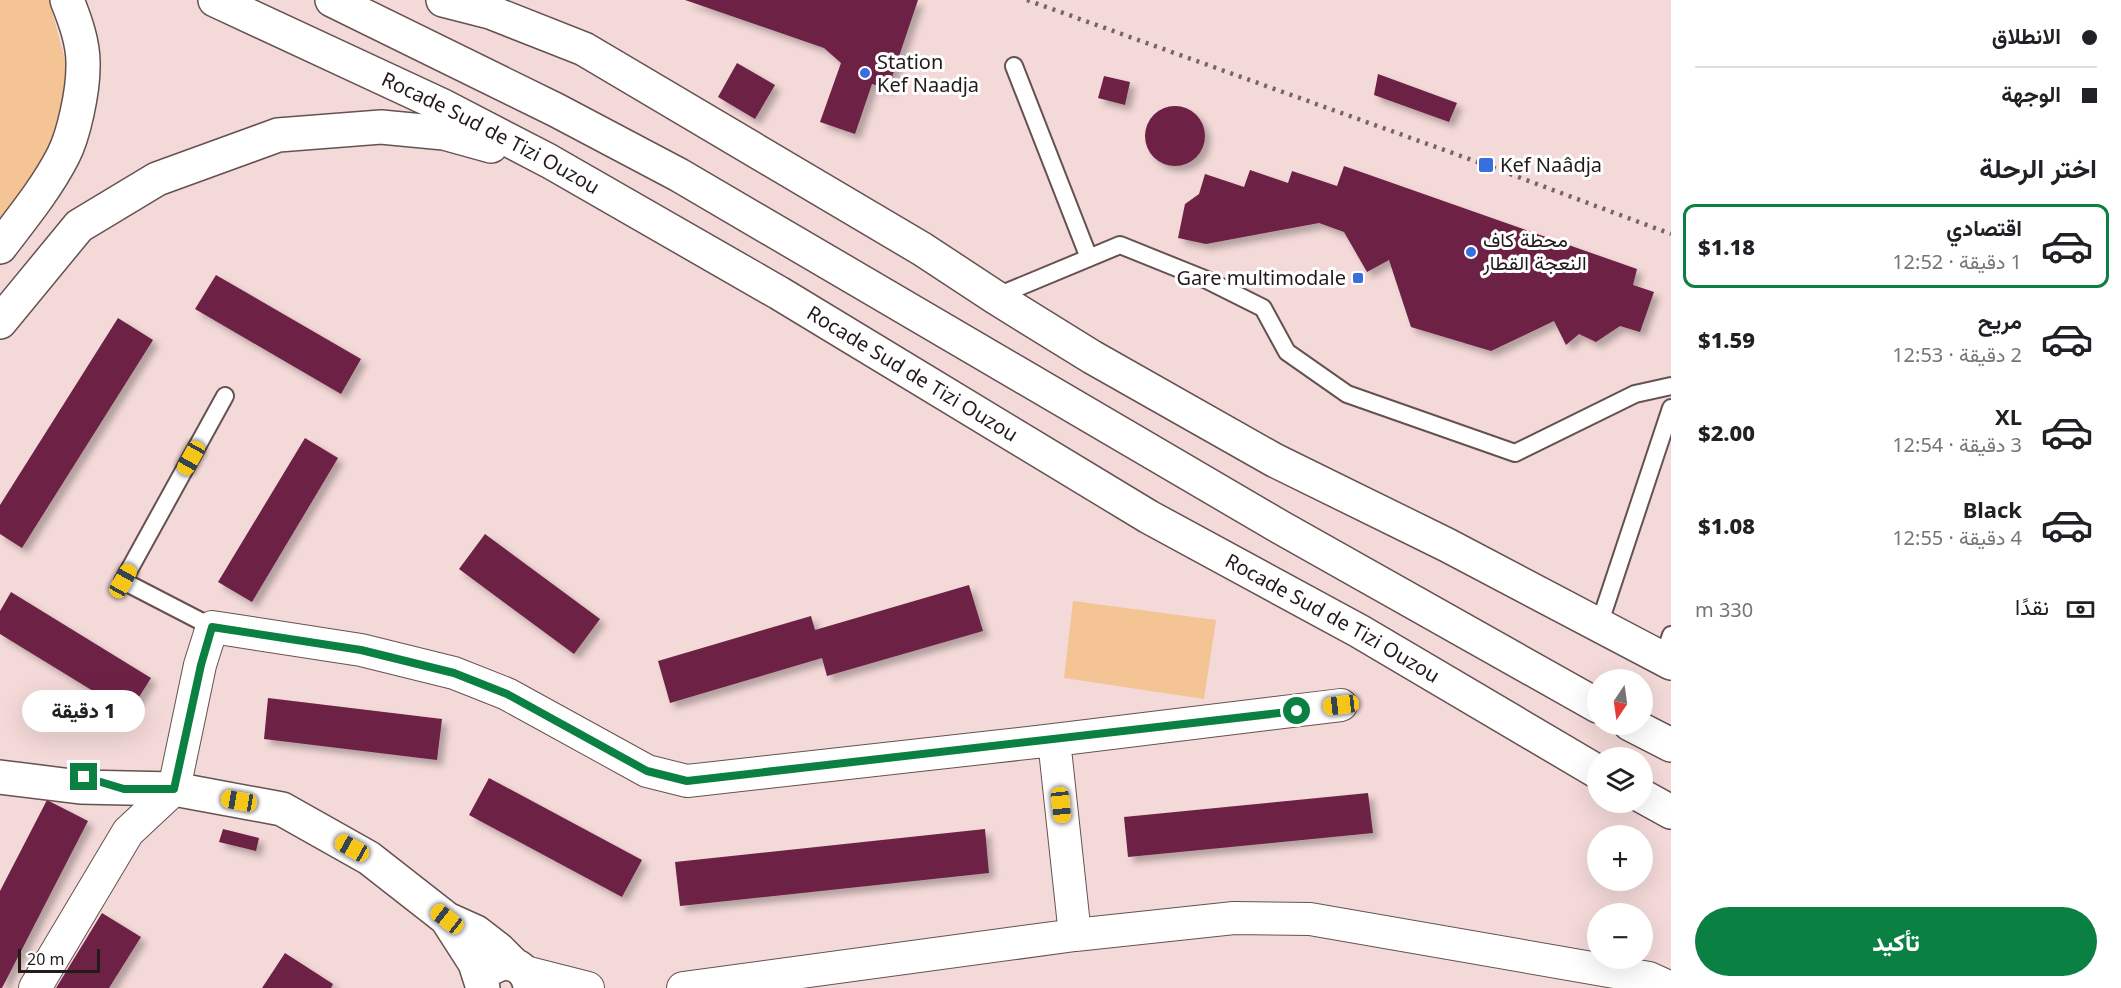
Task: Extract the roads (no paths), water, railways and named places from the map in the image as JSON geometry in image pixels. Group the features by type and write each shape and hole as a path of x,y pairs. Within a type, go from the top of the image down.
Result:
{"main road":[{"path":"0,247 44,188 64,155 77,113 84,66 76,25 67,0"},
{"name":"Rocade Sud de Tizi Ouzou","path":"215,0 441,105 549,161 779,293 1149,517 1359,631 1587,766"},
{"path":"332,0 556,110 679,175 1280,527 1587,700"},
{"path":"443,0 490,12 584,49 922,249 1092,357 1274,460 1447,545 1599,625 1668,652"},
{"path":"0,322 79,226 157,179 278,135 381,127 444,133 549,161"},
{"path":"1651,735 1671,745"},
{"path":"0,758 84,777 124,789"},
{"path":"0,777 80,787 174,789 282,809 369,858 447,919 476,932 523,975"},
{"path":"1653,802 1671,812"},
{"path":"447,919 474,963 483,988"},
{"path":"483,988 486,975 497,965 523,975"}],"street":[{"path":"35,988 128,832 174,789 201,665 212,627 361,650 454,673 507,694 647,771 687,781 1341,705"},
{"path":"1054,740 1075,935"},
{"path":"683,988 1075,935 1234,918 1310,920 1649,978 1671,988"},
{"path":"523,975 588,988"}],"lane":[{"path":"1014,66 1089,258"},
{"path":"995,297 1120,245 1207,280 1263,308 1287,352 1347,394 1515,453 1635,394 1671,386"},
{"path":"212,627 123,581 225,396"},
{"path":"1599,625 1671,408"}],"railway":[{"path":"1027,0 1671,234"}],"place":[{"name":"Station Kef Naadja","path":"865,73"},
{"name":"Kef Naâdja","path":"1486,165"},
{"name":"محطة كاف النعجة القطار","path":"1471,252"},
{"name":"Gare multimodale","path":"1358,278"}]}
